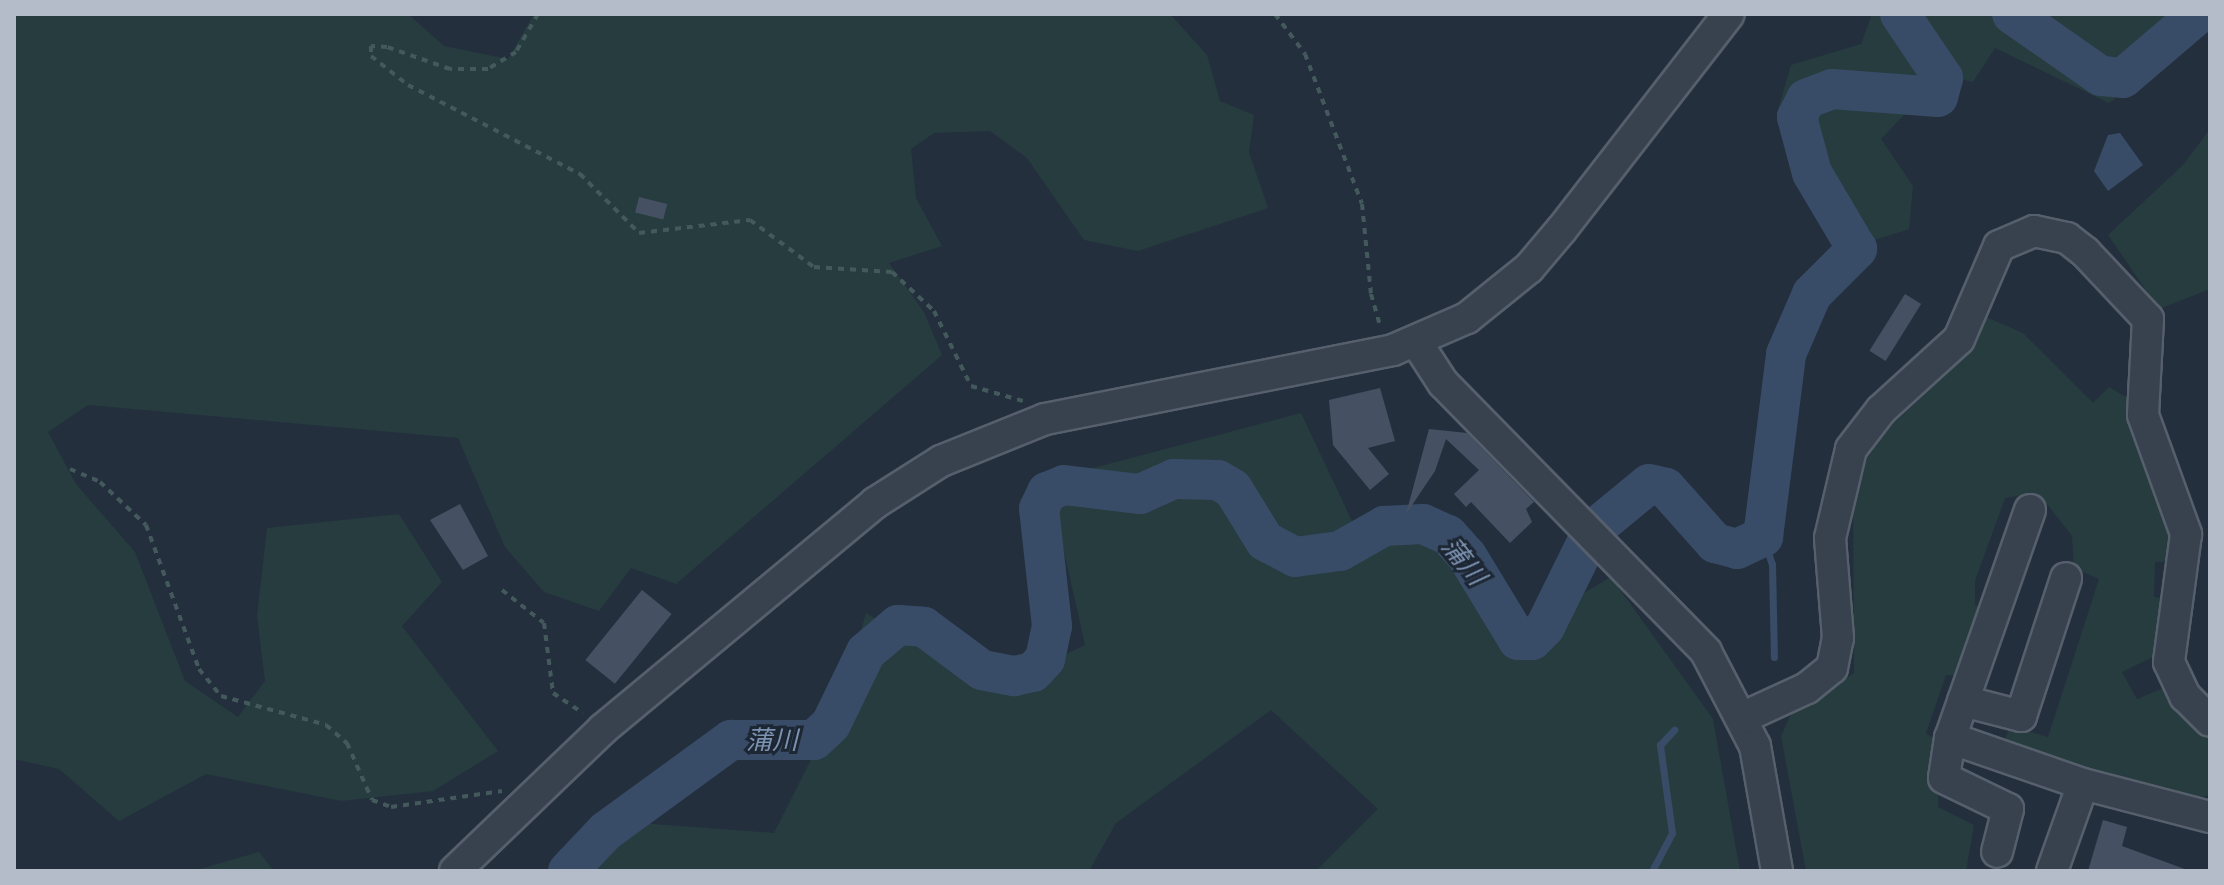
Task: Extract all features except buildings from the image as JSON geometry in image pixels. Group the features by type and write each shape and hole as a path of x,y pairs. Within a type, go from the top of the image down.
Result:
{"street":[{"path":"455,871 526,799 603,729 875,503 971,446 1042,421 1405,347 1467,318 1529,268 1729,14"},
{"path":"1744,717 1807,688 1832,668 1838,638 1830,538 1851,449 1881,410 1959,339 1999,246 2034,231 2067,238 2085,252 2148,319 2143,415 2186,534 2169,662 2185,696 2210,721"},
{"path":"1405,347 1637,577 1706,652 1744,717 1761,771 1777,871"},
{"path":"1997,852 2008,809 1944,778 1950,738 2030,510"},
{"path":"1963,701 2021,716 2066,578"},
{"path":"1950,738 2083,784 2210,817"},
{"path":"2052,871 2083,784"}],"path":[{"path":"538,14 516,52 488,69 450,69 387,47 371,46 371,56 408,85 580,174 639,233 750,220 814,267 892,272 934,311 971,386 1018,398 1038,410 1042,421"},
{"path":"1275,14 1305,54 1362,204 1371,294 1405,347"},
{"path":"70,469 100,482 146,525 199,669 221,696 326,725 347,743 372,800 391,807 499,791 518,791 526,799"},
{"path":"502,590 524,604 550,635 553,693 603,729"}],"green space":[{"path":"14,14 408,14 444,46 508,59 534,14 1170,14 1207,55 1220,101 1254,115 1249,152 1268,208 1138,251 1084,240 1027,158 990,131 934,133 911,149 916,198 942,246 889,263 924,312 942,355 676,584 631,568 599,611 544,592 505,547 458,438 88,405 48,432 76,484 135,552 185,681 238,717 265,681 257,616 267,528 399,514 442,582 402,626 498,751 433,791 341,801 206,774 119,821 59,769 14,759"},
{"path":"1872,14 2210,14 2210,31 2109,103 1995,48 1973,82 1942,75 1881,139 1913,186 1909,229 1841,251 1777,113 1791,65 1861,44"},
{"path":"2210,129 2210,289 2159,309 2108,235 2183,165"},
{"path":"1986,317 2023,333 2093,403 2109,387 2133,401 2178,561 2155,562 2154,597 2169,599 2159,654 2122,672 2137,699 2171,685 2210,731 2210,795 2178,802 2004,742 2010,726 2048,737 2099,579 2074,568 2072,536 2047,504 2029,494 2005,498 1975,581 1975,605 1986,609 1965,676 1946,675 1926,733 1940,743 1938,807 1974,825 1966,871 1806,871 1781,736 1791,714 1854,673 1853,500 1867,458 1892,425 1960,362"},
{"path":"1301,413 1352,521 1427,521 1526,627 1611,577 1713,719 1740,871 1316,871 1378,809 1271,710 1116,823 1089,871 595,871 640,823 774,833 842,698 866,613 990,690 1085,645 1048,480"},
{"path":"259,852 274,871 193,871"}],"water":[{"path":"2120,133 2143,165 2108,191 2094,171 2108,135"}],"waterway":[{"name":"蒲川","path":"568,871 606,831 731,740 814,740 831,724 866,652 898,625 924,627 982,670 1014,676 1033,672 1045,659 1052,626 1039,509 1047,492 1064,485 1140,494 1174,479 1218,480 1233,489 1265,541 1295,557 1340,551 1384,526 1423,524 1448,535 1467,556 1518,640 1532,640 1545,627 1593,530 1649,484 1666,488 1715,543 1737,549 1763,537 1786,354 1812,294 1857,249 1812,173 1797,117 1806,99 1832,89 1938,97 1943,78 1900,14"},
{"name":"蒲川","path":"2012,14 2101,76 2123,78 2198,14"},
{"path":"1763,537 1772,564 1774,657"},
{"path":"1652,871 1672,833 1660,745 1674,730"}]}
